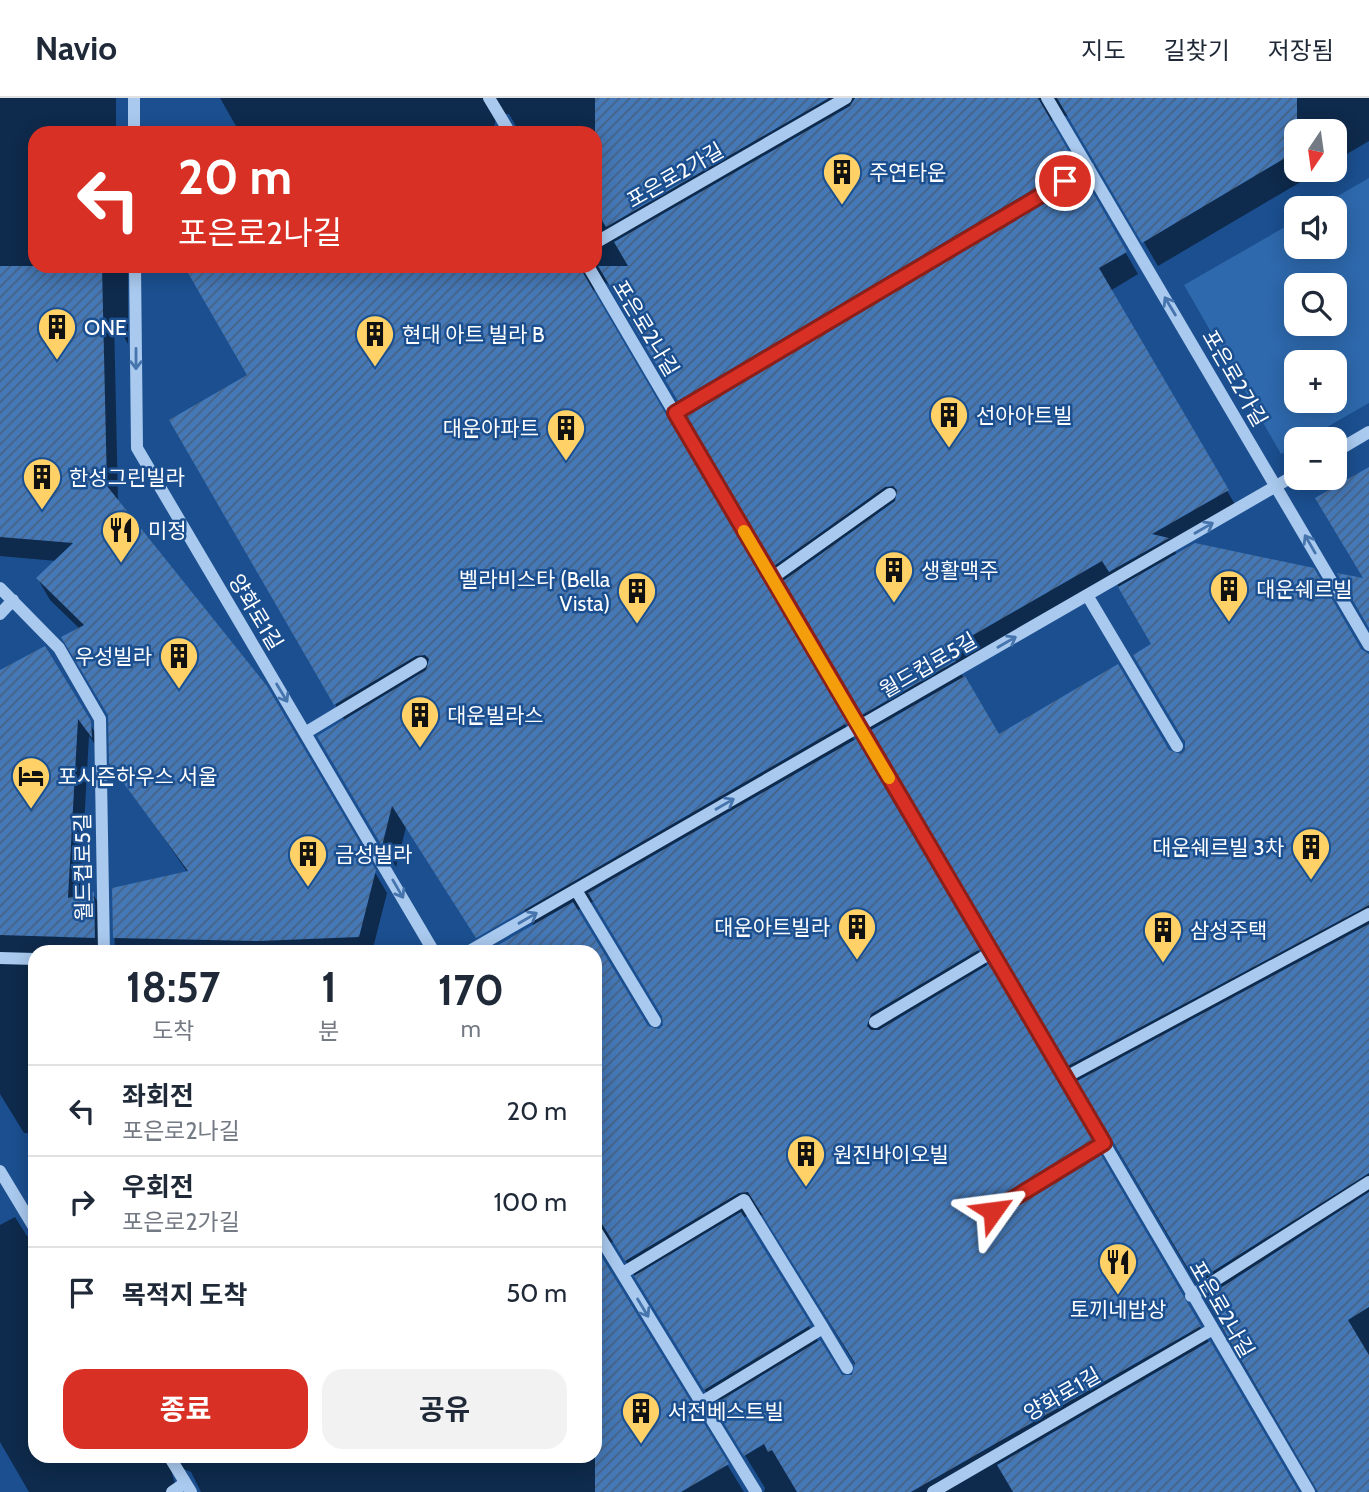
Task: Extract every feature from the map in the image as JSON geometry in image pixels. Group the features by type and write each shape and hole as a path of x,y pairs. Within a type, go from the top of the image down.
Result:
{"lane":[{"path":"134,98 134,126"},
{"path":"489,98 506,126"},
{"name":"포은로2가길","path":"602,239 846,98"},
{"name":"포은로2가길","path":"1047,98 1369,645"},
{"path":"675,413 1088,167"},
{"name":"양화로1길","path":"135,273 137,448 430,945"},
{"name":"포은로2나길","path":"592,273 1066,1077 1191,1296 1309,1492"},
{"path":"1347,445 1369,432"},
{"name":"월드컵로5길","path":"480,945 1284,481"},
{"path":"772,578 890,494"},
{"name":"월드컵로5길","path":"0,588 59,648 100,719 104,945"},
{"path":"1087,595 1177,746"},
{"path":"0,614 13,600"},
{"path":"305,733 421,663"},
{"path":"576,890 656,1021"},
{"path":"1066,1077 1369,915"},
{"path":"875,1022 992,952"},
{"path":"0,958 28,959"},
{"path":"993,1211 1104,1143"},
{"path":"0,1171 28,1217"},
{"path":"1191,1296 1369,1182"},
{"path":"622,1273 744,1200 847,1368"},
{"path":"602,1240 756,1492"},
{"path":"700,1403 823,1328"},
{"name":"양화로1길","path":"933,1492 1211,1330"},
{"path":"172,1492 188,1488 173,1463"}],"shaded area":[{"path":"1369,178 1369,403 1327,427 1284,427 1284,452 1281,454 1184,285 1284,227 1284,259 1347,259 1347,196 1338,196"}],"building":[{"path":"595,98 829,98 606,227 602,220 602,126 595,126"},
{"path":"855,98 1038,98 1076,164 678,401 602,273 602,266 628,266 614,242 850,106"},
{"path":"1057,98 1297,98 1297,119 1284,119 1284,159 1142,243"},
{"path":"1085,179 1127,252 1099,268 1229,490 1152,534 1169,538 1109,572 1102,561 949,649 956,661 862,715 783,581 895,501 897,490 893,486 885,487 774,566 687,416"},
{"path":"0,266 28,266 28,273 102,273 107,486 267,686 376,870 359,937 259,941 113,938 112,888 188,871 109,763 108,715 61,637 84,625 36,578 73,543 0,537"},
{"path":"188,273 583,273 847,723 476,938 392,806 382,846 317,736 426,670 429,659 425,655 416,656 334,705 169,420 247,375"},
{"path":"1369,467 1369,628 1337,573 1363,578 1315,498 1329,490 1347,490 1347,480"},
{"path":"1195,543 1314,568 1361,649 1369,654 1369,905 1068,1066 871,730 965,676 999,734 1118,664 1169,750 1181,754 1185,750 1185,742 1133,655 1151,644 1118,587"},
{"path":"45,646 91,721 92,738 78,719 68,898 94,892 95,938 0,935 0,670"},
{"path":"856,739 980,949 871,1014 867,1026 871,1030 879,1030 989,964 1092,1140 988,1204 985,1215 989,1219 998,1218 1101,1155 1201,1326 911,1492 797,1492 772,1450 768,1452 764,1444 744,1456 713,1405 820,1340 842,1375 852,1375 855,1363 748,1192 739,1193 625,1261 602,1224 602,950 648,1026 659,1029 663,1025 662,1016 588,893"},
{"path":"573,902 599,945 498,945"},
{"path":"1369,924 1369,1173 1196,1282 1077,1081"},
{"path":"1369,1192 1369,1307 1348,1320 1369,1355 1369,1492 1318,1492 1205,1298"},
{"path":"741,1212 811,1325 704,1390 634,1276"},
{"path":"602,1257 729,1464 681,1492 595,1492 595,1463 602,1463"},
{"path":"1210,1341 1299,1492 1013,1492 997,1465"}],"slow traffic":[{"path":"744,531 889,778"}],"place":[{"name":"주연타운","path":"842,206"},
{"name":"ONE","path":"57,361"},
{"name":"현대 아트 빌라 B","path":"375,368"},
{"name":"선아아트빌","path":"949,449"},
{"name":"대운아파트","path":"566,462"},
{"name":"한성그린빌라","path":"42,511"},
{"name":"미정","path":"121,564"},
{"name":"생활맥주","path":"894,604"},
{"name":"대운쉐르빌","path":"1229,623"},
{"name":"벨라비스타 (Bella Vista)","path":"637,625"},
{"name":"우성빌라","path":"179,690"},
{"name":"대운빌라스","path":"420,749"},
{"name":"포시즌하우스 서울","path":"31,810"},
{"name":"대운쉐르빌 3차","path":"1311,881"},
{"name":"금성빌라","path":"308,888"},
{"name":"대운아트빌라","path":"857,961"},
{"name":"삼성주택","path":"1163,964"},
{"name":"원진바이오빌","path":"806,1188"},
{"name":"토끼네밥상","path":"1118,1296"},
{"name":"서전베스트빌","path":"641,1445"}],"route":[{"path":"993,1211 1104,1143 675,413 1065,181"}]}
